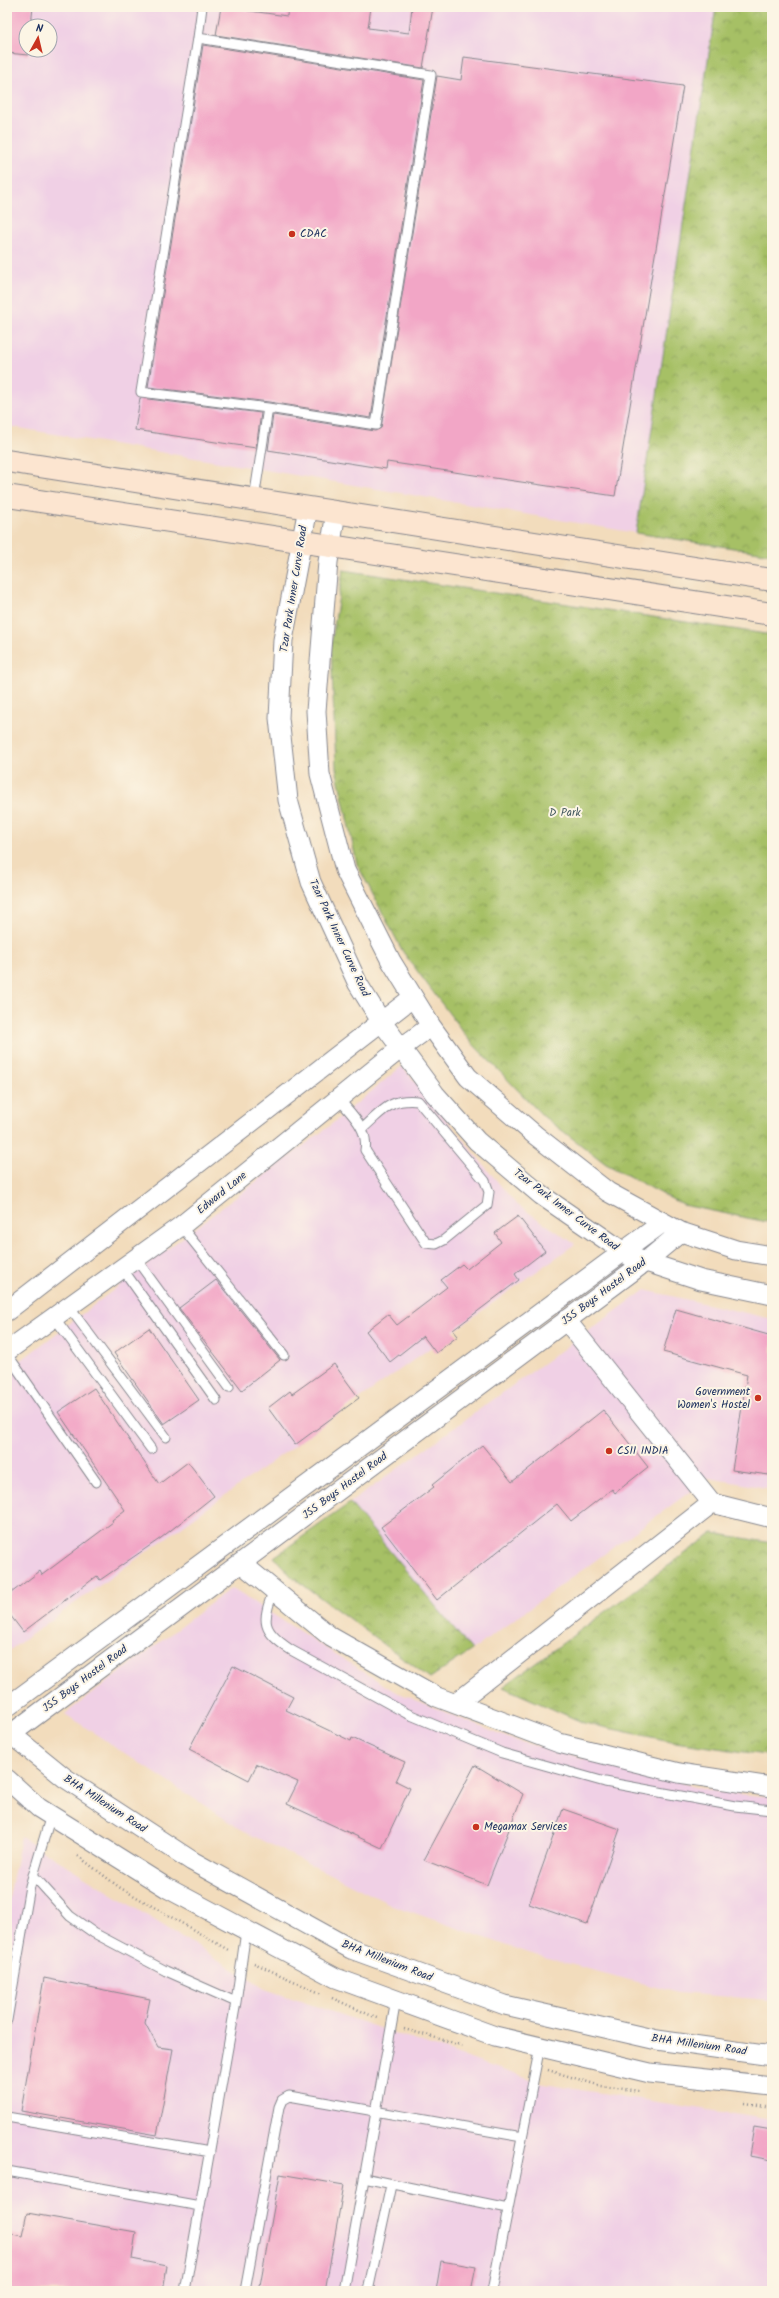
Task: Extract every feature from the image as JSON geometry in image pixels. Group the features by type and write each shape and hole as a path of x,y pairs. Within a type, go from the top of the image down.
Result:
{"street":[{"path":"7,461 772,580"},
{"path":"7,496 772,614"},
{"name":"Tzar Park Inner Curve Road","path":"308,508 284,640 279,710 288,800 311,882 358,984 382,1021 435,1094 477,1141 541,1195 621,1252 645,1262 700,1280 772,1295"},
{"path":"336,512 332,546 328,562 316,711 320,774 345,870 391,961 412,998 468,1077 535,1135 608,1192 662,1223 681,1232 736,1250 772,1256"},
{"path":"7,1311 412,998"},
{"name":"Edward Lane","path":"7,1351 181,1226 401,1048 431,1026"},
{"name":"JSS Boys Hostel Road","path":"7,1707 662,1223"},
{"name":"JSS Boys Hostel Road","path":"8,1734 241,1563 645,1262 681,1232"},
{"path":"566,1320 712,1503 772,1518"},
{"path":"282,1503 297,1521"},
{"path":"455,1704 712,1503"},
{"path":"241,1563 331,1637 437,1697 559,1743 679,1773 772,1787"},
{"name":"BHA Millenium Road","path":"8,1734 65,1778 192,1860 351,1949 505,2005 657,2040 772,2056"},
{"path":"7,1779 39,1808 167,1888 336,1978 496,2036 650,2073 772,2086"}],"lane":[{"path":"198,38 431,75 376,425 268,408 141,392 202,7"},
{"path":"254,499 268,408"},
{"path":"339,1099 362,1129 367,1140 365,1150 426,1243 436,1244 444,1240 487,1205 489,1192 485,1182 418,1101 403,1100 392,1103 362,1129"},
{"path":"181,1226 284,1355"},
{"path":"129,1263 229,1387"},
{"path":"129,1263 216,1400"},
{"path":"69,1307 166,1436"},
{"path":"54,1318 151,1449"},
{"path":"7,1354 96,1482"},
{"path":"274,1590 267,1607 265,1626 273,1638 291,1650 406,1713 502,1752 605,1782 735,1806 772,1810"},
{"path":"7,2020 33,1875 51,1815"},
{"path":"33,1875 70,1916 94,1932 166,1971 236,2002"},
{"path":"185,2291 236,2002 246,1930"},
{"path":"344,2291 396,2000"},
{"path":"492,2291 540,2046"},
{"path":"245,2291 278,2107 282,2100 289,2096 299,2096 522,2137"},
{"path":"7,2117 210,2152"},
{"path":"7,2171 200,2206"},
{"path":"364,2178 508,2208"},
{"path":"368,2291 391,2184"}],"shaded area":[{"path":"7,7 716,7 636,533 7,426"},
{"path":"402,1066 516,1204 575,1244 7,1652 7,1371 327,1128"},
{"path":"645,1290 772,1319 772,1489 709,1478 472,1650 350,1503"},
{"path":"231,1588 394,1691 513,1740 718,1792 772,1797 772,2000 678,1993 525,1952 392,1905 245,1832 65,1714"},
{"path":"21,1837 265,1989 543,2084 772,2120 772,2291 7,2291 7,1908"}],"green space":[{"path":"716,7 772,7 772,554 636,533"},
{"name":"D Park","path":"343,570 772,635 772,1223 683,1205 606,1164 543,1116 469,1040 403,952 357,864 336,768 331,646"},
{"path":"350,1503 472,1650 430,1678 291,1576 274,1557"},
{"path":"713,1533 772,1543 772,1756 675,1742 584,1723 503,1687"}],"building":[{"path":"7,7 33,7 32,18 18,18 18,54 7,53"},
{"path":"221,7 243,7 243,10 287,16 288,7 371,7 368,28 409,33 412,7 433,7 423,68 216,35"},
{"name":"CDAC","path":"203,45 424,80 371,418 269,402 148,387"},
{"path":"464,57 683,86 615,496 387,462 386,469 268,450 273,415 375,431 381,428 437,76 461,80"},
{"path":"140,398 261,413 256,448 135,430"},
{"path":"518,1216 545,1251 515,1274 519,1280 453,1330 458,1336 436,1353 423,1336 390,1362 366,1331 388,1314 397,1325 447,1287 441,1280 462,1264 467,1269 501,1242 495,1233"},
{"path":"216,1280 280,1360 242,1390 179,1308"},
{"name":"Government Women's Hostel","path":"676,1309 772,1336 772,1458 769,1475 732,1470 747,1375 663,1352"},
{"path":"149,1328 199,1400 164,1424 114,1353"},
{"path":"334,1364 359,1398 295,1445 268,1408 290,1391 292,1394"},
{"path":"94,1388 159,1484 188,1462 214,1496 161,1538 100,1580 97,1576 23,1632 7,1611 7,1596 40,1571 42,1575 113,1522 112,1520 125,1510 58,1412"},
{"path":"603,1410 648,1467 615,1493 612,1489 571,1521 557,1504 437,1600 381,1527 434,1487 432,1485 482,1445 512,1482"},
{"path":"233,1666 293,1697 286,1710 351,1741 352,1738 405,1762 396,1781 410,1788 382,1848 287,1804 298,1782 257,1764 249,1780 189,1749"},
{"name":"Megamax Services","path":"475,1765 523,1794 487,1885 424,1860"},
{"path":"563,1809 620,1829 587,1924 529,1904"},
{"path":"44,1978 150,1999 145,2023 158,2047 173,2049 157,2135 21,2111"},
{"path":"754,2127 772,2130 772,2160 749,2156"},
{"path":"280,2174 344,2185 325,2291 259,2291"},
{"path":"27,2213 136,2232 132,2259 167,2266 163,2291 7,2291 7,2233 22,2236"},
{"path":"441,2261 476,2267 471,2291 436,2291"}],"place":[{"name":"CDAC","path":"292,234"},
{"name":"Government Women's Hostel","path":"758,1398"},
{"name":"CSII INDIA","path":"609,1451"},
{"name":"Megamax Services","path":"476,1827"}]}
